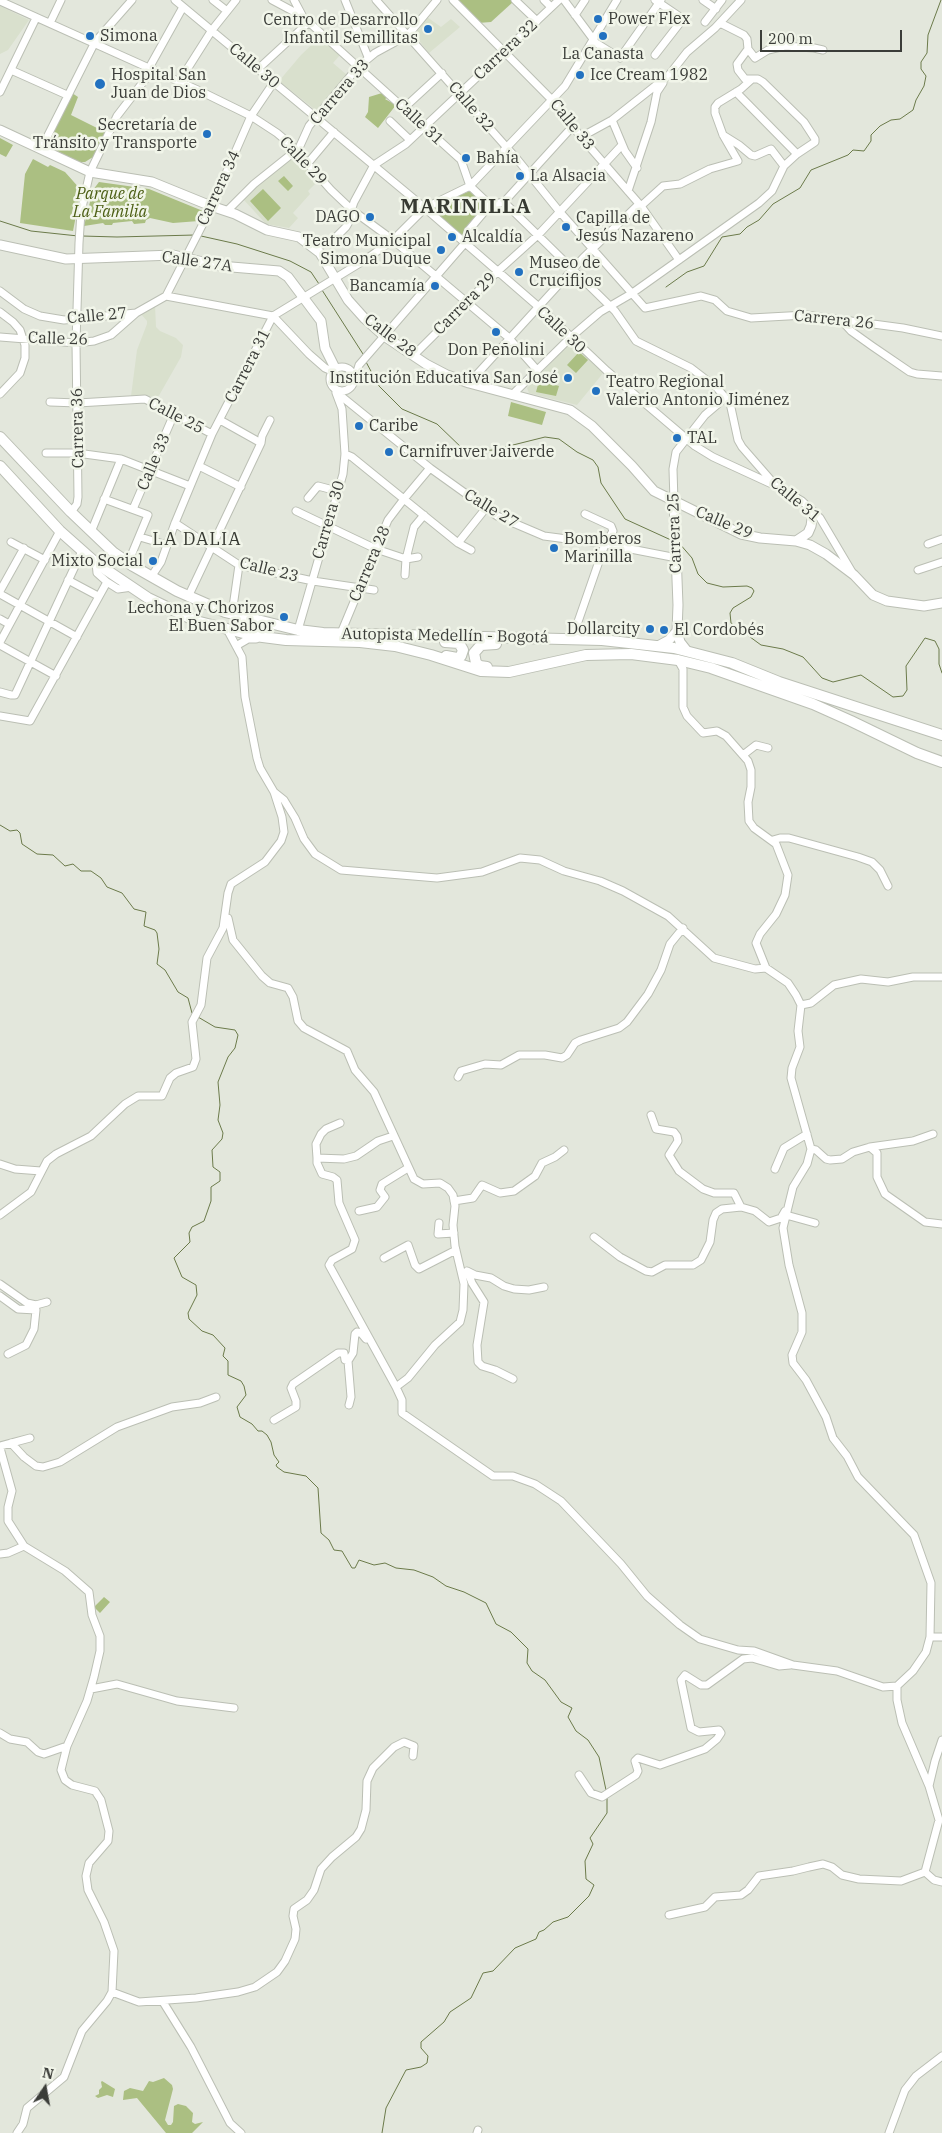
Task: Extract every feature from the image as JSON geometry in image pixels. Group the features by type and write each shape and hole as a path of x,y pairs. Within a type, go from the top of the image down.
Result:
{"highway":[{"name":"Autopista Medellín - Bogotá","path":"0,437 91,532 125,561 188,597 232,614 298,630 341,633 572,639 658,646 687,651 732,664 778,682 942,735"},
{"name":"Autopista Medellín - Bogotá","path":"0,466 60,532 101,566 176,613 196,621 255,636 286,640 371,643 401,647 481,672 509,672 554,661 608,653 655,656 678,660 711,668 813,704 917,754 942,762"},
{"path":"101,566 116,573 151,596 158,598 161,592 159,588 127,567 125,561"},
{"path":"394,634 409,639 457,642 462,646 463,650 461,656 457,658 419,648 401,647"},
{"path":"531,638 519,642 481,645 475,650 474,660 480,666 494,668 545,658 554,661"},
{"path":"908,723 914,730 942,739"},
{"path":"885,739 895,738 919,750 942,757"}],"main road":[{"name":"Calle 28","path":"0,130 90,172 152,182 227,211 267,230 294,234 316,248 331,280 357,312 384,336 446,375 512,395 555,405 577,414 592,426 632,466 652,490 674,502"},
{"name":"Calle 27A","path":"0,245 58,258 79,260 161,255 186,258 220,266 279,271 288,276 321,320 325,348 334,370"},
{"name":"Carrera 25","path":"674,502 677,558 677,631 680,642 687,651"},
{"name":"Calle 29","path":"674,502 741,534 760,538 796,541 819,550 854,575 868,590 887,601 924,606 942,603"},
{"path":"796,541 808,533 813,512"},
{"path":"658,646 669,640 677,631"}],"street":[{"path":"50,23 61,0"},
{"path":"40,149 95,42 132,0"},
{"name":"Calle 30","path":"174,0 425,208 548,315 607,371 686,438 712,457 776,486"},
{"path":"213,0 227,11"},
{"path":"180,82 212,30 236,0"},
{"path":"272,0 302,16"},
{"path":"294,0 302,16"},
{"path":"344,0 368,58"},
{"name":"Calle 32","path":"376,0 530,174 559,211 644,307"},
{"path":"382,8 385,0"},
{"name":"Carrera 33","path":"227,211 254,184 296,151 310,126 358,67 368,58 408,36 437,0"},
{"name":"Calle 33","path":"454,0 552,100 581,137 640,205 679,260"},
{"path":"516,0 537,21"},
{"path":"544,0 552,7"},
{"name":"Carrera 32","path":"316,248 342,232 353,215 354,202 374,165 410,140 559,0"},
{"path":"564,0 593,39 620,58 658,1 683,19 655,55"},
{"path":"575,15 584,0"},
{"name":"Carrera 31","path":"151,577 161,562 212,434 273,316 365,260 393,240 425,208 470,186 552,100 576,70 617,0"},
{"path":"703,0 716,9"},
{"path":"705,22 722,0"},
{"path":"628,191 651,122 657,92 687,52 720,24 741,0"},
{"name":"Calle 29","path":"0,1 10,3 36,18 95,42 180,82 251,116 276,133 308,163 352,210 393,240 510,339 537,370"},
{"name":"Carrera 36","path":"71,512 77,504 78,497 76,343 79,224 90,172 117,116 147,77 149,68 183,7"},
{"name":"Calle 31","path":"302,16 461,160 470,186 490,205"},
{"path":"0,92 36,18"},
{"path":"258,69 308,22"},
{"path":"720,24 744,35 747,39 748,50 755,58 768,50 785,46 823,50"},
{"path":"512,395 571,337 600,312 611,308 632,294 759,203 772,191 784,166 797,154 815,142 808,127 760,80 745,79 737,68 737,64 748,50"},
{"path":"11,70 67,95"},
{"path":"404,108 442,74"},
{"path":"581,137 612,120 669,75"},
{"path":"469,383 572,269 663,186 680,184 710,169 738,161 723,135 715,113 718,103 751,80"},
{"name":"Carrera 34","path":"166,296 204,222 251,116 274,82"},
{"path":"736,92 797,154"},
{"path":"612,120 622,145 637,168"},
{"path":"390,121 410,140"},
{"path":"166,296 273,316 325,368 335,390 343,391 352,387 360,365 465,243 468,231 490,205 504,202 573,126"},
{"path":"308,163 334,132"},
{"path":"723,135 739,145 750,156 772,149 784,166"},
{"name":"Carrera 29","path":"414,355 497,272 550,224 559,211 622,145"},
{"name":"Calle 31","path":"504,202 539,234 611,308 633,338 640,344 697,372 726,397 733,414 738,440 776,486 792,495 813,512 824,524 854,575"},
{"name":"Calle 27","path":"0,291 24,309 40,316 64,320 136,313 166,296"},
{"name":"Carrera 26","path":"644,307 646,309 701,296 715,300 730,312 751,318 796,314 903,328 942,336"},
{"path":"0,312 13,322 24,338 26,345 24,364 20,373 0,394"},
{"name":"Calle 26","path":"0,337 76,343 104,339 136,313"},
{"path":"841,320 858,336 910,372 942,376"},
{"path":"325,368 334,370 360,365"},
{"path":"348,367 355,378"},
{"path":"330,380 334,370"},
{"name":"Carrera 30","path":"342,409 352,387"},
{"name":"Calle 27","path":"335,390 430,468 486,508 517,526 544,536 605,544 677,558"},
{"name":"Carrera 30","path":"298,630 314,580 326,525 343,474 345,454 342,409 335,390"},
{"name":"Carrera 25","path":"674,502 673,461 676,452 711,409 726,397"},
{"name":"Calle 25","path":"50,402 78,403 145,399 212,434"},
{"name":"Calle 33","path":"133,509 174,414"},
{"path":"220,420 261,443"},
{"path":"188,597 261,443 262,436 270,420"},
{"path":"46,453 77,453 121,460 190,486"},
{"path":"345,454 352,457 458,543 471,550"},
{"path":"91,532 121,460"},
{"path":"199,466 241,486"},
{"name":"Carrera 28","path":"341,633 388,520 430,468"},
{"path":"308,498 318,486 337,492"},
{"path":"104,499 148,515 140,537 125,561"},
{"path":"458,543 486,508"},
{"path":"296,511 376,548 406,558 418,557"},
{"path":"572,639 605,544 612,534 613,528 585,514"},
{"path":"405,575 406,558 414,527 424,515"},
{"name":"Calle 23","path":"175,523 239,566 374,590"},
{"path":"56,676 0,644 9,624 60,532"},
{"path":"140,537 167,545"},
{"path":"928,544 942,539"},
{"path":"11,542 45,560"},
{"path":"24,548 0,592 77,638"},
{"path":"0,692 11,696 15,694 82,550"},
{"path":"918,570 942,562"},
{"path":"101,566 97,573 107,582 118,589 132,587"},
{"path":"232,614 239,566"},
{"path":"68,580 98,596"},
{"path":"0,716 29,721 56,676 107,582"},
{"path":"0,619 9,624"},
{"path":"0,1215 31,1192 47,1161 66,1147 91,1136 125,1104 138,1096 162,1096 170,1078 193,1067 196,1059 192,1022 202,1005 207,958 223,928 231,884 264,862 281,841 284,832 283,825 274,792 260,768 257,758 246,697 242,658 227,629"},
{"path":"236,646 248,639 274,642 286,640"},
{"path":"578,1776 591,1793 602,1797 636,1775 638,1771 635,1761 638,1758 660,1765 705,1749 717,1739 721,1733 719,1730 700,1732 691,1728 681,1680 683,1676 687,1675 700,1685 707,1685 743,1659 752,1658 779,1666 793,1665 837,1671 883,1687 897,1686 913,1671 926,1652 930,1638 931,1583 914,1535 858,1477 847,1456 833,1438 826,1417 806,1380 794,1363 792,1356 802,1332 802,1314 784,1240 783,1228 793,1186 808,1164 811,1149 791,1078 792,1068 800,1047 798,1031 801,1006 788,983 766,968 756,943 780,905 789,879 773,840 754,828 749,822 750,764 726,736 717,731 708,734 703,733 687,716 684,706 683,669 678,660"},
{"path":"743,755 756,746 768,748"},
{"path":"274,792 284,800 296,818 304,839 315,854 341,870 423,877 453,876 482,872 520,858 530,858 612,886 668,916 714,958 755,969 766,968"},
{"path":"773,840 789,838 872,862 880,870 888,886"},
{"path":"227,909 232,940 270,983 288,988 293,997 298,1021 304,1028 347,1051 355,1070 374,1092 414,1179 424,1184 440,1183 448,1188 454,1201 456,1250 465,1270 484,1302 477,1345 478,1362 482,1366 513,1378"},
{"path":"458,1077 461,1071 485,1064 501,1065 519,1055 545,1055 562,1058 567,1056 575,1043 619,1028 627,1022 648,994 661,970 670,944 683,928"},
{"path":"801,1006 811,1002 834,985 861,979 888,982 913,977 942,977"},
{"path":"651,1116 656,1129 674,1132 677,1136 678,1142 669,1155 679,1171 704,1189 714,1193 734,1193 741,1207"},
{"path":"340,1123 326,1129 321,1134 316,1144 316,1163 322,1174 337,1180 339,1203 355,1240 352,1249 332,1260 329,1265 396,1387 402,1400 402,1413 493,1476 513,1476 535,1484 561,1501 621,1564 646,1596 680,1625 700,1639 738,1650 754,1651 793,1665"},
{"path":"775,1169 784,1148 807,1134"},
{"path":"811,1149 816,1150 826,1159 830,1160 842,1158 853,1152 870,1147 913,1141 933,1134"},
{"path":"317,1158 339,1159 352,1157 378,1141 393,1136"},
{"path":"870,1147 877,1153 877,1177 885,1194 925,1222 942,1224"},
{"path":"454,1201 474,1198 482,1185 500,1193 514,1192 535,1176 542,1163 564,1150"},
{"path":"0,1164 15,1169 41,1171"},
{"path":"359,1211 377,1207 385,1197 380,1190 382,1184 408,1168"},
{"path":"594,1237 620,1257 646,1271 652,1272 665,1265 693,1265 701,1260 710,1242 713,1220 716,1213 722,1209 741,1207 755,1211 769,1222 781,1218 788,1206"},
{"path":"786,1215 815,1223"},
{"path":"439,1223 438,1234 454,1233"},
{"path":"384,1258 408,1245 415,1265 419,1269 456,1250"},
{"path":"396,1387 408,1378 435,1345 460,1322 463,1310 465,1270"},
{"path":"465,1270 490,1278 514,1289 529,1290 544,1287"},
{"path":"0,1284 27,1303 36,1305 47,1302"},
{"path":"0,1296 18,1310 36,1310 34,1329 26,1345 8,1354"},
{"path":"349,1405 351,1397 348,1361 354,1349 355,1333 359,1332 366,1339 370,1340"},
{"path":"274,1420 296,1407 292,1389 293,1384 339,1352 344,1353 346,1361 348,1361"},
{"path":"11,1443 24,1457 36,1466 43,1467 60,1462 117,1427 172,1407 200,1403 216,1397"},
{"path":"17,2133 23,2124 27,2108 64,2077 82,2032 101,2010 112,1992 114,1951 104,1922 88,1890 86,1876 89,1863 108,1841 109,1831 101,1800 95,1791 72,1786 65,1780 61,1770 67,1746 91,1689 98,1664 100,1636 92,1615 88,1592 65,1571 24,1546 8,1521 8,1507 12,1492 0,1447 30,1438"},
{"path":"0,1554 8,1554 24,1546"},
{"path":"930,1638 942,1637"},
{"path":"91,1689 117,1684 177,1701 234,1708"},
{"path":"897,1686 897,1700 902,1723 929,1786 941,1821 925,1872"},
{"path":"0,1734 10,1739 27,1742 38,1752 44,1754 67,1746"},
{"path":"929,1786 934,1761 942,1740"},
{"path":"112,1992 139,2002 163,2002 238,1992 255,1986 277,1972 285,1961 295,1938 296,1929 292,1916 294,1909 307,1900 314,1890 321,1869 356,1837 360,1829 366,1810 367,1781 373,1768 394,1747 404,1742 414,1746 413,1756"},
{"path":"669,1915 705,1906 715,1897 741,1895 748,1890 759,1876 822,1864 832,1867 842,1875 859,1879 901,1881 925,1872"},
{"path":"925,1872 934,1880 942,1882"},
{"path":"163,2002 191,2047 230,2123 241,2133"},
{"path":"889,2133 905,2090 916,2076 942,2056"}],"shaded area":[{"path":"0,6 29,20 8,50 0,54"},
{"path":"427,17 441,27 451,19 460,27 429,53 416,37 416,33"},
{"path":"320,37 340,55 333,63 347,75 318,112 279,81 301,55"},
{"path":"295,154 319,180 308,191 310,194 293,213 298,218 289,228 266,224 243,199 281,164"},
{"path":"155,305 156,327 160,331 176,338 183,345 181,357 157,399 147,395 131,396 137,350 147,324 147,321 141,314"},
{"name":"Institución Educativa San José","path":"572,344 604,372 577,405 529,393 527,388 568,345"}],"green space":[{"path":"456,0 511,0 513,2 491,22 478,23"},
{"path":"72,93 78,97 71,115 101,130 103,125 106,126 113,116 93,157 85,162 79,162 51,148 49,142"},
{"path":"382,93 387,98 385,99 396,105 378,128 365,117 368,112 369,97"},
{"path":"0,138 13,145 6,157 0,154"},
{"path":"33,159 48,167 50,165 65,172 81,190 73,231 20,223 25,174"},
{"path":"284,176 293,186 288,191 278,181"},
{"name":"Parque de La Familia","path":"99,182 149,189 203,211 199,221 173,223 150,218 145,223 134,224 132,221 113,223 112,225 105,225 103,223 84,226 93,190"},
{"path":"263,189 281,208 268,221 250,201"},
{"path":"470,191 486,206 462,242 426,209"},
{"path":"579,352 588,360 576,373 567,365"},
{"path":"539,381 559,386 556,396 536,392"},
{"path":"511,402 546,412 542,425 508,416"},
{"path":"104,1597 110,1602 100,1613 94,1607"},
{"path":"164,2078 172,2085 173,2089 165,2120 168,2125 171,2125 173,2122 174,2106 178,2104 186,2106 193,2113 192,2122 195,2124 203,2122 192,2133 166,2133 137,2098 123,2100 124,2091 130,2088 143,2091 149,2081 153,2082"},
{"path":"102,2081 115,2089 113,2097 107,2095 98,2098 95,2096 99,2094"}],"waterway":[{"path":"666,287 687,272 704,266 722,237 740,234 759,220 773,204 800,188 811,170 848,155 853,150 864,151 871,141 871,135 880,126 891,120 900,119 913,110 924,86 926,76 921,69 921,62 927,53 928,35 941,0"},
{"path":"0,221 31,231 78,236"},
{"path":"82,236 195,235"},
{"path":"201,236 237,244 290,261 311,272 319,284"},
{"path":"322,290 363,354"},
{"path":"366,362 379,386 402,409 437,424 464,450 493,450 545,437 559,439 577,452 593,460 598,467 601,483 625,519 671,540"},
{"path":"679,543 692,558 698,574 707,583 723,587 747,586 754,591 751,597 733,608 730,613 731,623 761,645 783,649 803,657 822,678 833,682 861,675 893,697 903,696 907,690 906,666 925,638 935,641 939,649 939,664 942,673"},
{"path":"0,825 10,831 17,830 20,833 22,844 37,854 53,855 65,866 73,864 81,871 91,871 101,878 107,887 122,893 134,909 146,912 144,926 155,930 157,933 159,949 157,964 165,970 178,992 188,998 192,1013"},
{"path":"198,1017 215,1027 235,1030 238,1035 235,1048 228,1057 218,1082 220,1105 218,1120 223,1133 222,1139 212,1150 213,1167 220,1172 220,1181 211,1187 211,1201 204,1221 192,1227 189,1233 190,1242 174,1258 182,1277 196,1285 197,1295 188,1313 189,1319 202,1331 213,1335 225,1348 223,1356 228,1361 228,1375 241,1381 244,1386 246,1395 237,1407 240,1417 252,1424 258,1431 262,1431 267,1435 274,1455 279,1462 276,1465 277,1467 284,1472 306,1476 318,1488 321,1533 329,1540 334,1550 342,1551 352,1568 355,1568 359,1560 374,1565 385,1563 396,1568 414,1570 433,1577 446,1586 464,1592 486,1603 496,1624 511,1632 528,1649 527,1663 532,1671 545,1680 561,1702 572,1708 568,1717 576,1731 588,1740 599,1757 606,1790"},
{"path":"382,2133 386,2108 406,2070 421,2067 427,2063 428,2056 421,2048 421,2042 444,2022 450,2012 471,1998 483,1973 493,1971 515,1948 536,1939 539,1932 553,1922 568,1917 589,1896 594,1885 586,1879 585,1861 593,1844 590,1838 607,1813 607,1797"}],"place":[{"name":"Power Flex","path":"598,19"},
{"name":"Centro de Desarrollo Infantil Semillitas","path":"428,29"},
{"name":"Simona","path":"90,36"},
{"name":"La Canasta","path":"603,36"},
{"name":"Ice Cream 1982","path":"580,75"},
{"name":"Hospital San Juan de Dios","path":"100,84"},
{"name":"Secretaría de Tránsito y Transporte","path":"207,134"},
{"name":"Bahía","path":"466,158"},
{"name":"La Alsacia","path":"520,176"},
{"name":"DAGO","path":"370,217"},
{"name":"Capilla de Jesús Nazareno","path":"566,227"},
{"name":"Alcaldía","path":"452,237"},
{"name":"Teatro Municipal Simona Duque","path":"441,250"},
{"name":"Museo de Crucifijos","path":"519,272"},
{"name":"Bancamía","path":"435,286"},
{"name":"Don Peñolini","path":"496,332"},
{"name":"Institución Educativa San José","path":"568,378"},
{"name":"Teatro Regional Valerio Antonio Jiménez","path":"596,391"},
{"name":"Caribe","path":"359,426"},
{"name":"TAL","path":"677,438"},
{"name":"Carnifruver Jaiverde","path":"389,452"},
{"name":"Bomberos Marinilla","path":"554,548"},
{"name":"Mixto Social","path":"153,561"},
{"name":"Lechona y Chorizos El Buen Sabor","path":"284,617"},
{"name":"Dollarcity","path":"650,629"},
{"name":"El Cordobés","path":"664,630"}],"district":[{"name":"MARINILLA","path":"466,207"},
{"name":"LA DALIA","path":"197,540"}]}
